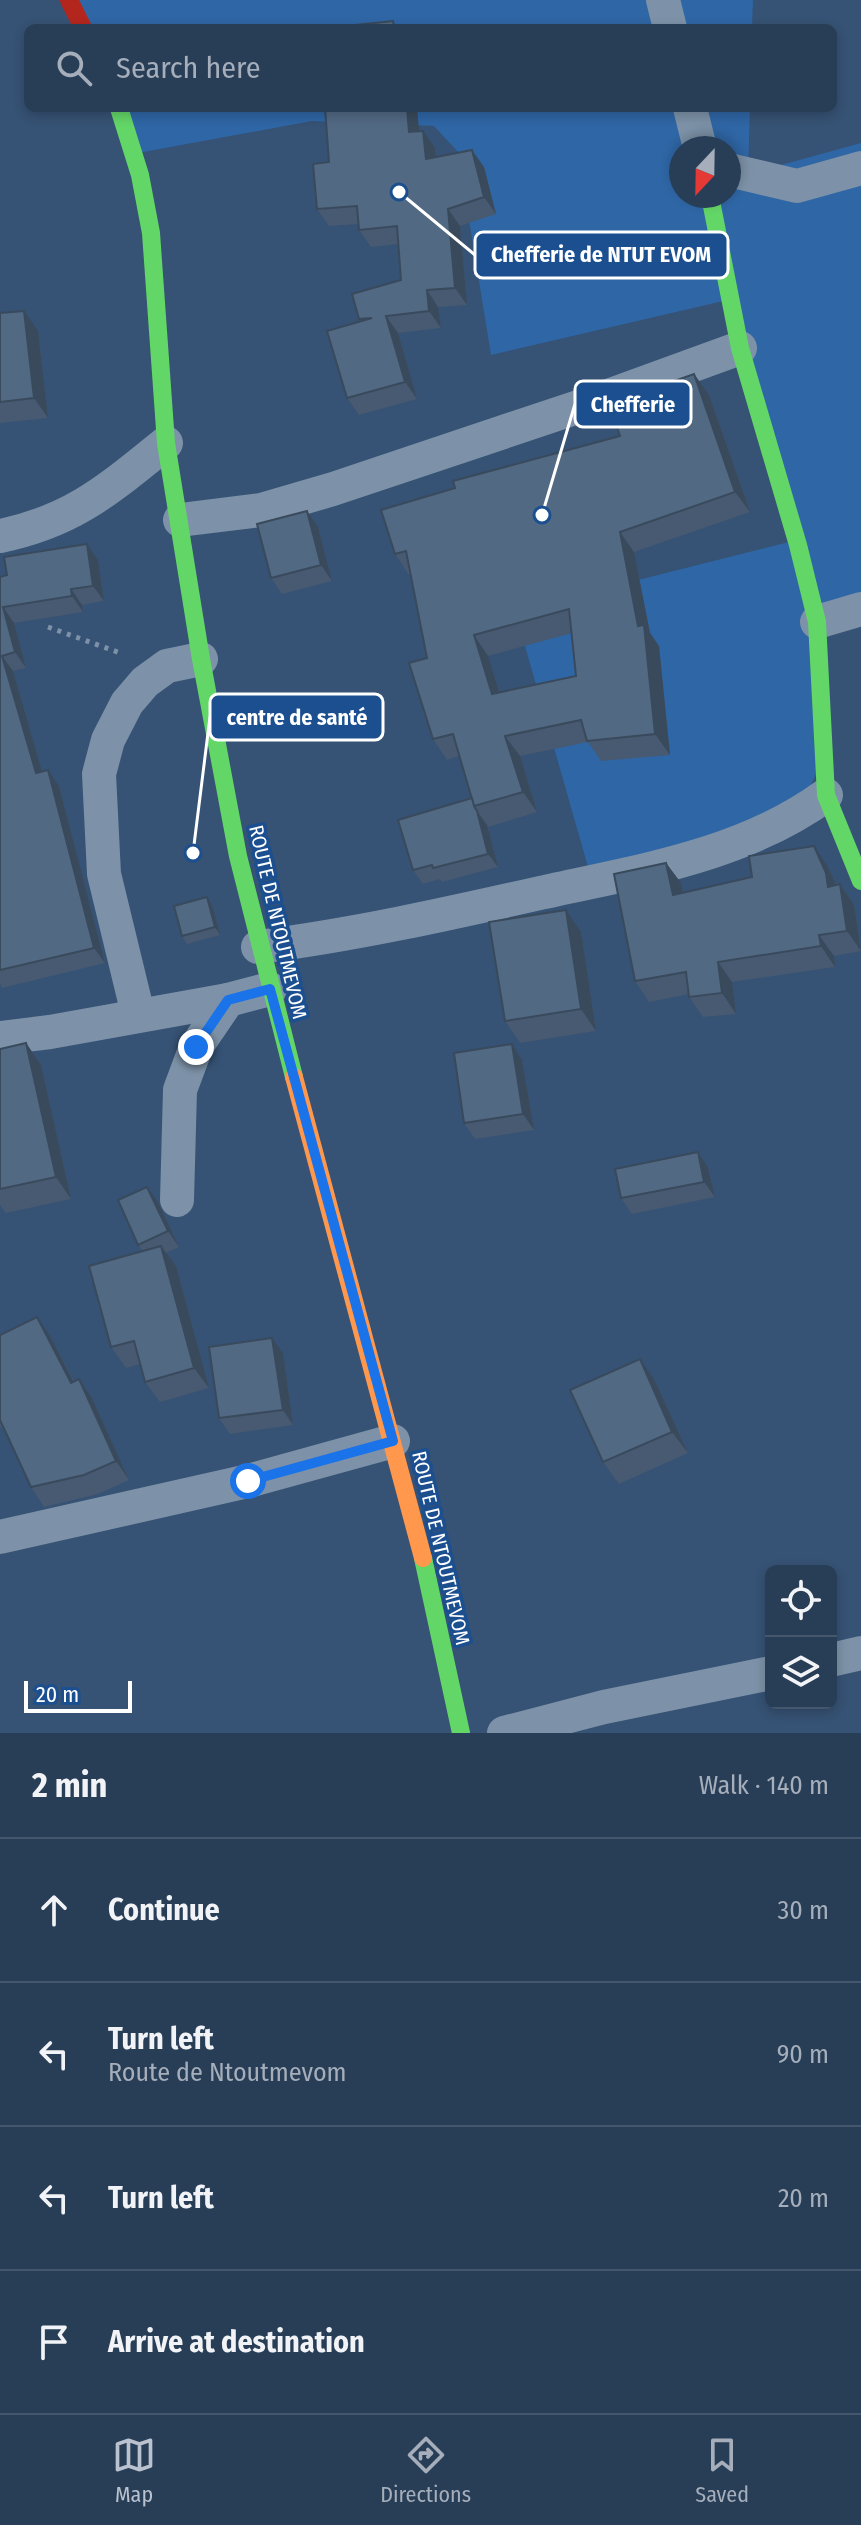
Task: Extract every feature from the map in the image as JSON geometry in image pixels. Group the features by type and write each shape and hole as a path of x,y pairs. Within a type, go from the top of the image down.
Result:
{"street":[{"path":"663,0 669,24"},
{"name":"ROUTE DE NTOUTMEVOM","path":"120,112 140,175 151,233 166,443 201,659 238,856 258,947 420,1544 461,1733"},
{"path":"691,112 697,136"},
{"path":"741,173 797,186 861,168"},
{"path":"712,208 740,348 798,545 817,622 826,795 861,881"},
{"path":"180,520 261,510 333,489 578,407 740,348"},
{"path":"0,536 66,515 98,497 166,443"},
{"path":"817,622 861,609"},
{"path":"138,1014 104,874 99,774 108,740 127,703 145,682 167,666 201,659"},
{"path":"258,947 430,918 691,859 772,826 805,810 826,795"},
{"path":"0,1038 228,1000 270,989"},
{"path":"177,1200 180,1090 196,1047 228,1000"},
{"path":"0,1537 248,1481 393,1441"},
{"path":"837,1659 861,1653"},
{"path":"504,1733 604,1707 765,1674"}],"path":[{"path":"48,627 167,666"}],"shaded area":[{"path":"64,0 753,0 752,24 76,24"},
{"path":"114,112 750,112 748,174 861,143 861,615 820,626 830,746 800,807 594,888 515,611 797,540 732,299 491,355 458,152 434,126 312,121 127,155"}],"building":[{"path":"393,21 393,24 365,24"},
{"path":"325,112 407,112 409,132 423,131 426,159 472,150 484,197 448,209 455,288 427,290 429,311 386,316 405,382 347,398 327,331 372,318 359,319 352,294 401,280 397,226 359,230 357,206 317,209 313,164 329,162"},
{"path":"24,311 34,398 0,402 0,313"},
{"path":"694,374 735,492 620,532 638,626 644,625 655,734 587,741 581,720 505,736 523,792 474,806 453,734 433,739 409,663 427,658 406,551 395,554 381,510 455,488 453,481 620,436 609,404","holes":["569,609 576,676 492,694 474,635"]},
{"path":"307,511 321,565 271,578 257,524"},
{"path":"87,544 93,586 71,589 72,596 3,607 15,652 2,656 36,773 48,770 94,948 0,970 0,577 7,575 4,557"},
{"path":"472,798 488,854 413,870 398,820"},
{"path":"814,846 826,873 828,887 840,884 847,931 819,935 821,946 718,962 722,993 689,997 686,972 635,981 614,874 666,863 673,895 752,877 749,856"},
{"path":"207,897 215,927 182,936 174,906"},
{"path":"566,910 581,1009 505,1021 489,922"},
{"path":"26,1043 56,1177 0,1189 0,1049"},
{"path":"512,1044 523,1114 464,1123 454,1053"},
{"path":"698,1152 704,1182 621,1198 615,1169"},
{"path":"147,1187 168,1231 138,1245 118,1200"},
{"path":"161,1246 194,1368 145,1382 134,1341 111,1347 89,1266"},
{"path":"37,1317 71,1383 79,1379 116,1461 84,1475 31,1487 0,1420 0,1335"},
{"path":"272,1338 283,1410 219,1418 209,1347"},
{"path":"640,1359 672,1432 603,1462 570,1390"}],"traffic: fast":[{"path":"120,112 140,175 151,233 166,443 201,659 238,856 294,1077"},
{"path":"712,208 740,348 798,545 817,622 826,795 861,881"},
{"path":"423,1558 461,1733"}],"traffic: slow":[{"path":"294,1077 423,1558"}],"traffic: jam":[{"path":"69,0 81,24"}],"place":[{"name":"Chefferie de NTUT EVOM","path":"399,192"},
{"name":"Chefferie","path":"542,515"},
{"name":"centre de santé","path":"193,853"}],"route":[{"path":"196,1047 228,1000 270,989 393,1441 248,1481"}]}
